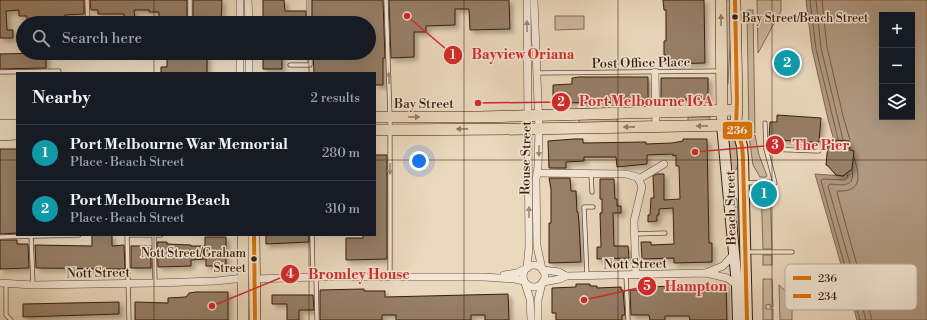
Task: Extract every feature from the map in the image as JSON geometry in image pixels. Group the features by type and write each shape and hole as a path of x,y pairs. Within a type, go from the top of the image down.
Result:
{"main road":[{"name":"Beach Street","path":"721,0 722,126"},
{"name":"Beach Street","path":"735,0 736,124"},
{"name":"Bay Street","path":"376,118 480,117 737,110"},
{"path":"480,117 480,129"},
{"name":"Bay Street","path":"376,130 722,126 736,124"},
{"path":"0,126 16,125"},
{"path":"0,135 16,134"},
{"path":"243,236 255,320"},
{"path":"243,320 254,236"}],"street":[{"path":"240,0 240,16"},
{"path":"248,0 249,16"},
{"name":"Rouse Street","path":"527,0 537,173 536,246 542,269"},
{"name":"Rouse Street","path":"533,115 536,73 534,0"},
{"path":"240,60 240,72"},
{"path":"249,60 249,72"},
{"path":"655,72 656,127"},
{"name":"Beach Street","path":"736,124 742,146 747,320"},
{"name":"Beach Street","path":"722,126 736,265 738,320"},
{"name":"Rouse Street","path":"526,269 529,251 534,129"},
{"path":"639,179 664,164"},
{"path":"537,173 626,174 639,179 642,189 634,219 636,275"},
{"path":"728,184 744,183"},
{"name":"Nott Street","path":"706,273 723,266 734,254"},
{"path":"736,265 746,264"},
{"path":"531,320 530,299 522,276 526,269 534,265 542,269 545,277 538,304 538,320"},
{"name":"Nott Street","path":"484,277 515,274 526,269"},
{"name":"Nott Street","path":"542,269 559,272 566,276"},
{"name":"Nott Street","path":"543,283 566,276 706,273 725,277 737,285"},
{"name":"Nott Street","path":"3,283 33,285 216,282 249,278 390,277 484,277 515,279 524,282"},
{"path":"524,282 529,286 534,287 543,283"}],"lane":[{"path":"87,0 88,16"},
{"path":"190,0 190,16"},
{"path":"309,0 309,16"},
{"path":"386,0 390,117 390,277"},
{"path":"290,65 310,65 310,60"},
{"path":"0,72 59,70"},
{"name":"Post Office Place","path":"536,73 722,70"},
{"path":"744,183 773,182 766,149 765,123"},
{"path":"766,149 819,151"},
{"path":"591,174 592,192"},
{"path":"588,276 584,207 593,207"},
{"path":"634,234 665,233"},
{"path":"0,236 31,236 33,285"},
{"path":"127,236 129,320"},
{"path":"154,236 155,283"},
{"path":"312,236 317,320"},
{"path":"745,252 792,252"},
{"path":"626,275 628,320"},
{"path":"3,283 6,315 11,320"}],"shaded area":[{"path":"725,0 731,0 728,84 726,84"},
{"path":"757,0 781,0 781,11 758,53"},
{"path":"747,10 753,10 755,133 749,133"},
{"path":"555,16 584,16 584,29 555,30"},
{"path":"688,117 710,117 710,122 688,122"},
{"path":"617,118 617,123 579,124 579,119"},
{"path":"755,135 759,155 767,176 766,177 760,177 753,165 749,136"},
{"path":"736,138 739,150 739,159 736,170 732,171 728,139"},
{"path":"761,185 770,186 772,249 763,249"},
{"path":"736,198 741,257 739,257 734,199"},
{"path":"763,255 772,255 772,265 763,265"},
{"path":"763,279 772,279 773,307 770,307 770,304 766,305 766,309 773,309 773,320 763,320"},
{"path":"779,285 785,291 785,310 792,310 792,320 780,320"}],"water":[{"path":"806,0 927,0 927,320 857,320 854,310 917,310 917,264 841,264 815,174 844,176 828,119 812,49"}],"building":[{"path":"0,0 84,0 84,14 65,16 19,16 19,10 6,11 7,30 13,30 13,38 0,38"},
{"path":"90,0 187,0 187,16 159,16 159,12 134,10 135,16 124,16 124,14 98,14 98,10 91,10"},
{"path":"193,0 222,0 221,16 193,16"},
{"path":"263,0 284,0 285,11 306,11 306,16 263,16"},
{"path":"312,0 383,0 385,58 383,58 383,85 376,85 376,72 314,72 313,60 376,60 376,16 312,16"},
{"path":"389,0 509,0 510,29 470,30 469,9 455,9 455,25 426,26 426,32 414,32 414,57 391,58"},
{"path":"663,0 704,0 705,63 666,64 666,55 664,55 664,41 666,41 666,10 664,10"},
{"path":"0,54 16,54 16,60 46,60 46,68 0,69"},
{"path":"167,60 207,60 207,72 161,72 161,67 167,67"},
{"path":"263,60 282,60 282,69 263,69"},
{"path":"648,77 648,102 553,103 553,85 572,84 572,78"},
{"path":"661,78 708,78 708,99 661,101"},
{"path":"777,115 821,118 819,142 769,139 770,122 777,122"},
{"path":"583,139 583,143 646,142 646,144 672,143 683,141 683,139 707,139 709,243 712,243 712,262 674,263 674,258 642,259 641,242 651,242 651,245 674,244 673,208 659,209 657,221 648,222 648,215 650,215 651,198 654,198 653,176 657,174 664,174 664,200 680,199 679,166 676,166 676,155 647,155 647,164 617,167 616,157 584,157 584,161 566,162 566,168 549,168 548,141"},
{"path":"835,140 849,141 850,150 854,151 852,169 843,176 836,175 826,165 828,144 834,144"},
{"path":"0,149 16,149 16,233 0,234"},
{"path":"376,155 387,155 387,259 346,260 346,238 363,238 363,236 376,236"},
{"path":"549,178 570,178 571,191 576,191 581,262 549,263 551,189"},
{"path":"600,179 614,179 615,199 617,199 617,206 621,206 621,213 613,213 614,246 628,246 629,258 597,259 597,247 601,247 600,213 602,213 602,199 600,199"},
{"path":"92,236 112,236 112,246 124,245 125,269 36,268 35,245 92,246"},
{"path":"266,236 309,236 309,242 266,244"},
{"path":"205,237 226,237 226,266 206,266 206,259 191,260 191,266 158,267 157,242 205,246"},
{"path":"0,240 17,240 17,244 28,244 29,268 0,269"},
{"path":"131,246 151,246 151,268 131,268"},
{"path":"576,284 590,284 590,286 597,286 597,288 621,287 621,290 623,290 625,315 622,315 622,320 556,320 556,313 552,313 552,288 576,287"},
{"path":"726,284 727,320 690,320 689,316 665,316 665,320 650,320 649,315 631,315 630,290 649,290 648,287"},
{"path":"364,289 364,291 385,291 385,297 508,294 509,320 485,320 485,315 471,315 471,320 396,320 396,315 382,315 382,320 320,320 320,290"},
{"path":"228,292 228,320 135,320 135,302 168,303 168,298 186,297 189,293"},
{"path":"272,295 313,295 314,310 299,310 299,320 287,320 287,304 272,304"},
{"path":"119,302 119,314 23,317 23,304"}],"transit line":[{"name":"236","path":"735,0 736,125 742,146 743,159 747,320"},
{"name":"234","path":"254,236 255,320"}],"place":[{"name":"Bayview Oriana","path":"407,16"},
{"name":"Bay Street/Beach Street","path":"735,17"},
{"name":"Port Melbourne Beach","path":"787,63"},
{"name":"Port Melbourne IGA","path":"478,103"},
{"name":"The Pier","path":"695,152"},
{"name":"Port Melbourne War Memorial","path":"764,194"},
{"name":"Nott Street/Graham Street","path":"254,259"},
{"name":"Hampton","path":"584,300"},
{"name":"Bromley House","path":"212,306"}]}
